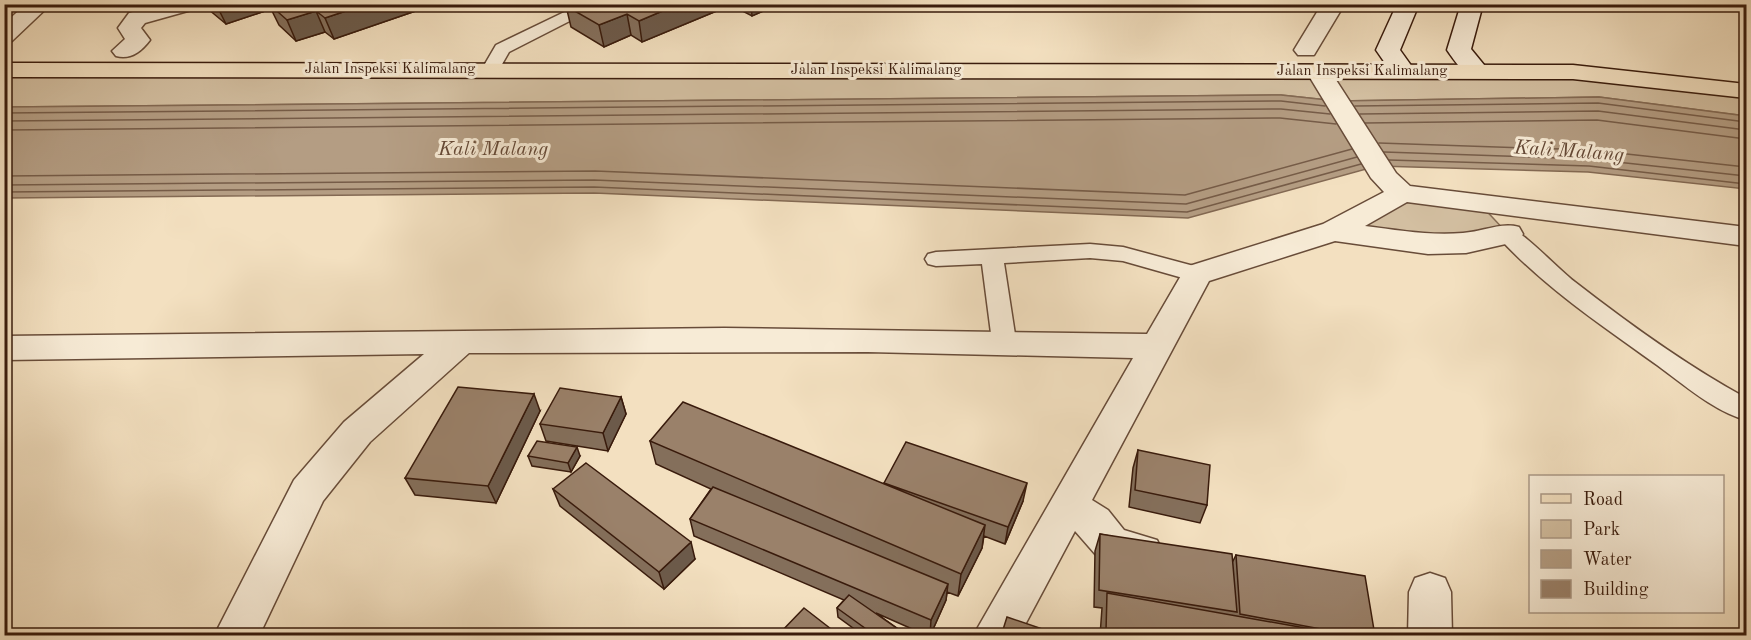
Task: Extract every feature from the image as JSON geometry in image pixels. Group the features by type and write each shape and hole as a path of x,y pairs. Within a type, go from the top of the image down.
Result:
{"main road":[{"name":"Jalan Inspeksi Kalimalang","path":"1312,60 1388,50 1526,50 1616,55 1746,70"},
{"path":"1526,50 1522,59 1549,71"},
{"name":"Jalan Inspeksi Kalimalang","path":"4,51 124,51 497,59 1312,60 1403,70 1549,71 1606,74 1746,91"},
{"name":"Jalan Inspeksi Kalimalang","path":"4,70 497,59"}],"street":[{"path":"5,36 40,4"},
{"path":"124,51 138,40 129,28 137,18 187,4"},
{"path":"1403,70 1388,50 1408,4"},
{"path":"1472,4 1459,50 1476,71"},
{"path":"1333,5 1312,60 1392,182 1479,203 1746,237"},
{"path":"995,636 1197,274 1334,231 1392,182"},
{"path":"1479,203 1508,234"},
{"path":"1334,231 1428,244 1466,243 1508,234"},
{"path":"4,348 461,341 1004,341 1156,346"},
{"path":"236,636 308,491 357,432 461,341"},
{"path":"1068,505 1094,522 1110,543 1153,556 1176,560"},
{"path":"1430,592 1430,636"}],"lane":[{"path":"497,59 574,8 595,4"},
{"path":"1508,234 1527,255 1563,286 1668,361 1746,411"},
{"path":"936,258 992,257 1041,251 1090,251 1123,254 1197,274"},
{"path":"992,257 1004,341"}],"green space":[{"path":"276,70 1660,80 1746,91 1746,116 1599,97 1337,101 1281,95 5,107 4,71"},
{"path":"1402,193 1479,203 1508,234 1466,243 1334,231"}],"water":[{"path":"1281,95 1337,101 1599,97 1746,116 1746,189 1588,172 1377,166 1188,218 594,193 5,198 4,107"}],"building":[{"path":"269,4 367,4 325,18 316,11 287,20"},
{"path":"570,4 679,4 639,21 627,14 599,25 566,6"},
{"path":"458,387 534,394 488,486 405,478"},
{"path":"560,388 621,397 603,433 540,424"},
{"path":"683,402 985,525 961,574 650,441"},
{"path":"537,441 577,447 568,463 528,456"},
{"path":"906,442 1027,483 1008,527 884,483"},
{"path":"1138,450 1210,465 1207,505 1135,490"},
{"path":"586,463 691,542 659,572 553,489"},
{"path":"713,487 948,584 931,620 690,519"},
{"path":"1100,534 1232,554 1237,612 1099,590"},
{"path":"1236,555 1365,576 1375,636 1358,636 1240,614"},
{"path":"1107,593 1350,636 1131,636 1106,631"},
{"path":"849,595 908,636 876,636 837,608"},
{"path":"804,608 840,636 777,636"},
{"path":"1007,617 1063,636 1001,636"}],"waterway":[{"name":"Kali Malang","path":"4,153 982,147"}]}
